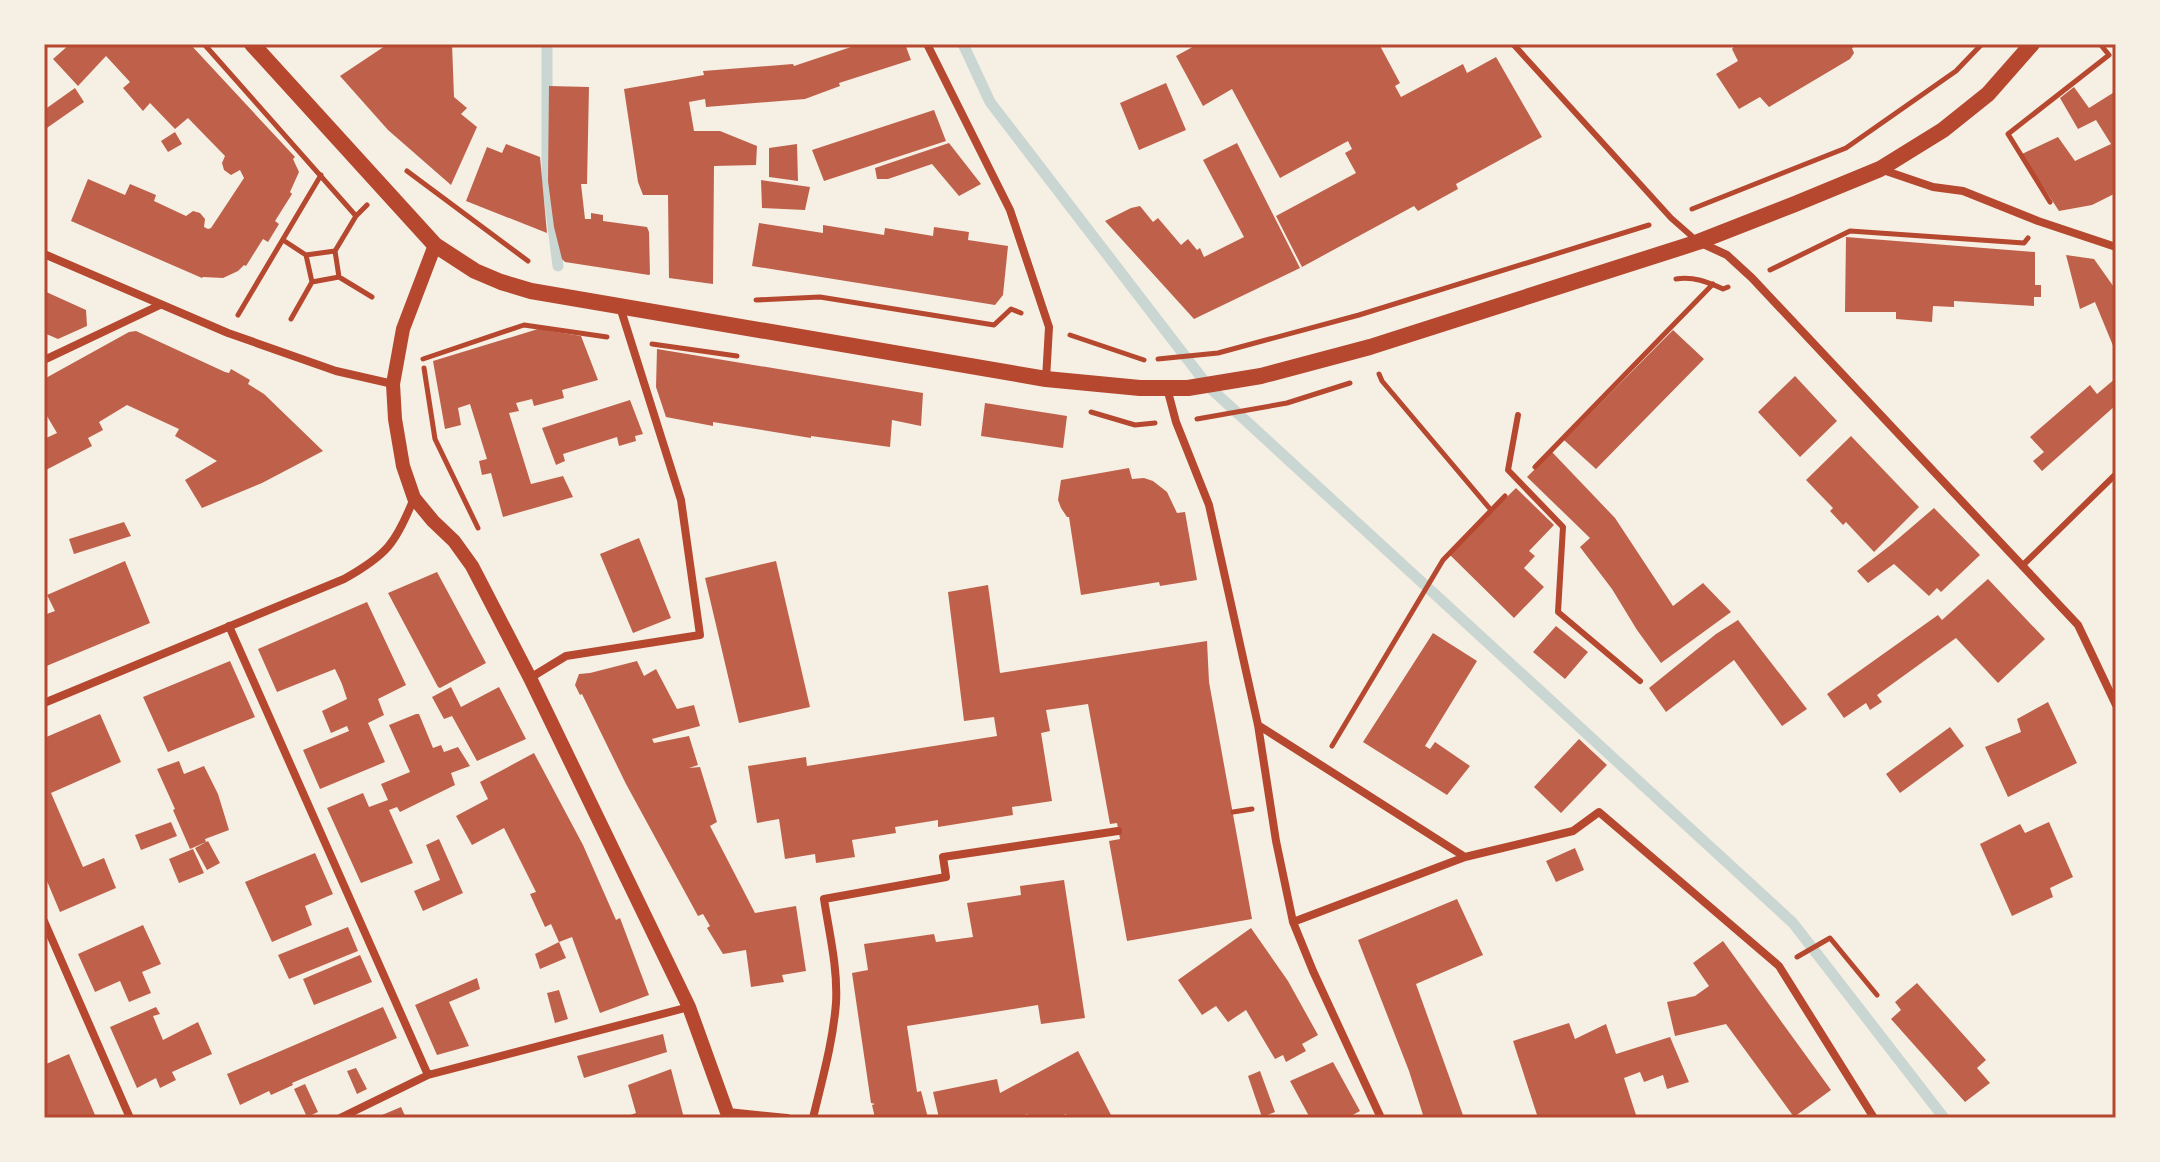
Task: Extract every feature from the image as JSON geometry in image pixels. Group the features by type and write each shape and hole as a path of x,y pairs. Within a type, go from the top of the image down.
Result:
{"main road":[{"path":"252,44 435,245 475,271 501,282 531,291 1046,379 1140,388 1188,388 1261,376 1370,347 1698,242 1880,169 1943,130 1988,94 2032,44"}],"street":[{"path":"927,44 1010,210 1049,327 1046,379"},
{"path":"1880,169 1933,187 1963,191 2116,247"},
{"path":"1698,242 1727,255 1752,278 2078,625 2116,705"},
{"path":"435,245 403,329 393,384 403,466 414,498 454,541 472,566 530,678 689,1007 728,1115 787,1118"},
{"path":"44,254 228,333 336,371 393,384"},
{"path":"44,360 160,305"},
{"path":"530,678 566,656 700,635 681,500 620,306"},
{"path":"1167,388 1176,422 1209,505 1258,725 1276,841 1293,922 1381,1118"},
{"path":"44,703 344,579 370,565 389,548 401,530 414,498"},
{"path":"229,626 428,1075"},
{"path":"1258,725 1465,857"},
{"path":"1293,922 1465,857 1573,831 1599,812 1779,966 1874,1118"},
{"path":"813,1118 831,1044 836,1000 824,899 946,877 943,857 1118,831"},
{"path":"44,921 130,1118"},
{"path":"340,1118 428,1075 689,1007"}],"lane":[{"path":"1513,44 1671,218 1698,242"},
{"path":"1518,415 1508,470 1563,527 1558,612 1640,681"},
{"path":"2022,566 2116,474"}],"path":[{"path":"746,301 820,297 994,325 1011,309 1049,327 1144,360 1218,353 1359,315 1671,218 1846,148 1956,71 1982,44"},
{"path":"407,171 535,266"},
{"path":"228,333 321,175"},
{"path":"339,277 335,251 356,216"},
{"path":"283,240 306,255 335,251"},
{"path":"291,319 312,282 306,255"},
{"path":"312,282 339,277 372,297"},
{"path":"1321,765 1443,560 1713,284"},
{"path":"479,529 435,439 423,359 524,325"},
{"path":"1379,374 1491,510"},
{"path":"1207,418 1287,403"},
{"path":"1779,966 1830,938 1877,995"}],"building":[{"path":"70,44 190,44 295,157 293,159 299,172 290,192 292,194 275,221 279,224 268,242 263,239 246,266 223,278 202,278 71,221 88,179 125,195 130,184 156,195 154,201 186,216 193,211 200,213 205,219 204,227 208,229 244,178 240,170 231,175 224,170 222,163 225,156 188,118 175,129 150,103 143,111 123,88 130,82 106,56 78,86 53,59"},
{"path":"388,44 452,44 454,97 467,108 461,114 477,127 451,185 388,130 340,76"},
{"path":"860,44 905,44 911,60 839,83 840,86 805,99 706,107 705,99 689,102 694,131 720,131 757,146 756,165 714,166 713,284 669,278 668,195 643,195 638,182 624,89 704,75 703,71 794,66"},
{"path":"1198,44 1379,44 1400,83 1395,86 1401,97 1463,64 1467,73 1496,57 1542,137 1456,184 1458,189 1418,211 1414,206 1302,267 1276,216 1356,173 1345,153 1352,149 1348,141 1280,178 1232,89 1203,106 1176,56"},
{"path":"1736,44 1858,44 1852,48 1854,53 1850,59 1769,107 1760,97 1739,109 1716,74 1738,61 1732,49"},
{"path":"1166,83 1186,130 1139,150 1120,103"},
{"path":"549,86 589,87 587,184 581,184 585,219 591,219 591,213 603,215 603,221 647,227 649,275 565,262 562,259 548,181"},
{"path":"2074,87 2089,108 2116,91 2116,193 2092,205 2059,211 2022,154 2058,137 2075,161 2111,144 2096,120 2078,129 2060,98"},
{"path":"75,88 84,102 44,130 44,110"},
{"path":"934,110 946,141 824,181 812,150"},
{"path":"175,132 182,144 168,152 161,141"},
{"path":"949,143 981,184 959,196 932,164 888,179 877,179 875,168"},
{"path":"1237,143 1300,268 1194,319 1105,221 1140,206 1153,222 1158,218 1181,245 1188,239 1197,250 1200,248 1204,257 1244,237 1203,160"},
{"path":"506,144 540,157 547,233 466,201 487,147 502,153"},
{"path":"797,144 798,181 769,177 769,148"},
{"path":"761,180 810,187 805,210 762,208"},
{"path":"759,223 823,233 823,225 884,235 885,228 933,236 934,227 969,232 968,240 1008,246 1003,295 995,305 752,266"},
{"path":"1846,237 2035,252 2035,285 2041,285 2041,297 2034,297 2034,306 1954,301 1954,307 1933,306 1932,322 1896,319 1896,312 1845,312"},
{"path":"2066,255 2094,259 2116,290 2116,353 2095,302 2080,309"},
{"path":"44,291 86,310 87,326 58,339 44,333"},
{"path":"538,329 581,336 598,380 562,390 564,398 534,406 532,399 516,403 519,411 509,413 531,484 563,476 573,497 503,517 491,473 482,475 479,461 487,459 470,404 458,408 461,425 445,429 433,361"},
{"path":"1673,330 1704,359 1596,469 1564,440"},
{"path":"136,331 225,372 229,373 231,369 250,380 248,384 264,394 323,451 262,483 202,508 185,480 217,461 175,436 179,429 127,405 99,422 103,430 88,438 92,446 44,471 44,439 57,433 44,411 44,379"},
{"path":"657,349 923,393 921,426 892,420 890,447 713,422 713,426 666,417 656,387"},
{"path":"1795,376 1837,421 1800,457 1758,412"},
{"path":"2116,378 2116,405 2042,471 2033,461 2044,452 2030,437 2090,385 2097,394"},
{"path":"630,400 643,434 635,436 636,441 619,446 617,437 563,454 565,461 556,465 542,428"},
{"path":"985,403 1067,416 1063,448 981,436"},
{"path":"1851,436 1919,507 1874,552 1846,522 1843,525 1830,511 1833,508 1806,480"},
{"path":"1552,452 1615,518 1673,606 1703,583 1731,612 1661,663 1580,547 1590,538 1527,477"},
{"path":"1129,468 1132,479 1153,481 1167,492 1177,513 1185,512 1197,580 1160,586 1159,582 1081,595 1069,517 1058,500 1061,480"},
{"path":"1516,488 1554,525 1529,551 1535,556 1524,568 1544,587 1514,618 1449,554"},
{"path":"1934,508 1980,555 1941,592 1937,588 1929,596 1894,564 1868,583 1857,571"},
{"path":"124,522 131,536 74,554 69,539"},
{"path":"639,538 671,618 633,633 600,554"},
{"path":"125,561 150,623 44,667 44,615 55,611 47,595"},
{"path":"776,561 810,707 739,723 705,578"},
{"path":"437,572 486,663 440,688 388,593"},
{"path":"1988,579 2045,639 1998,683 1956,638 1877,695 1882,702 1870,710 1866,703 1844,718 1827,694 1938,615 1942,620"},
{"path":"988,585 1000,673 1207,641 1209,682 1252,919 1127,941 1109,841 1120,839 1117,823 1110,824 1088,704 1046,710 1050,731 1041,733 1052,801 1012,807 1013,815 938,827 938,820 895,827 896,833 852,840 855,857 816,863 815,854 785,859 779,819 757,823 748,766 806,757 807,766 997,736 994,717 964,721 948,592"},
{"path":"367,602 406,685 378,699 384,715 368,723 385,762 320,789 303,750 349,731 347,726 331,733 322,711 347,699 342,684 335,669 277,692 258,649"},
{"path":"1738,620 1807,709 1782,726 1734,660 1666,712 1649,688"},
{"path":"1556,626 1588,652 1565,679 1533,652"},
{"path":"1433,633 1477,661 1425,746 1430,749 1435,742 1470,766 1447,795 1363,742"},
{"path":"230,661 255,717 168,752 143,697"},
{"path":"637,661 644,676 656,669 677,709 694,705 700,726 652,739 654,743 689,736 698,765 689,768 700,767 717,822 710,826 755,913 796,906 806,971 782,975 784,982 751,987 746,950 723,954 707,928 710,926 703,914 698,916 626,784 575,685 579,674"},
{"path":"451,687 461,707 499,687 526,739 477,761 452,716 444,719 432,697"},
{"path":"2048,702 2077,763 2008,797 1985,747 2021,732 2017,719"},
{"path":"100,714 121,762 51,793 83,867 104,858 116,888 60,912 44,874 44,738"},
{"path":"419,714 433,748 441,745 444,752 458,747 470,766 451,773 455,785 400,812 397,807 389,810 413,863 361,883 327,808 363,793 369,807 388,800 381,784 410,772 389,725"},
{"path":"1950,727 1964,746 1900,793 1886,774"},
{"path":"1579,739 1607,765 1561,813 1534,787"},
{"path":"534,753 583,845 616,920 620,918 649,995 600,1013 572,937 559,942 551,924 545,927 530,894 536,892 504,828 472,845 456,816 488,799 480,782"},
{"path":"179,761 184,774 204,766 218,794 229,830 205,839 206,842 190,849 157,769"},
{"path":"171,822 177,836 141,850 135,835"},
{"path":"2049,822 2073,877 2050,888 2053,897 2012,916 1980,844 2020,824 2025,833"},
{"path":"439,839 463,893 423,911 414,891 440,880 426,845"},
{"path":"208,841 220,863 207,870 195,848"},
{"path":"1575,848 1584,870 1556,882 1546,861"},
{"path":"193,849 204,873 179,883 169,859"},
{"path":"315,853 333,894 305,906 312,925 272,942 245,882"},
{"path":"1064,880 1085,1018 1041,1024 1038,1005 907,1026 917,1092 921,1091 928,1118 875,1118 852,973 868,970 864,944 934,934 936,942 973,937 967,903 1021,895 1020,886"},
{"path":"1457,899 1483,955 1416,984 1464,1118 1424,1118 1358,940"},
{"path":"143,925 161,964 142,972 151,993 129,1002 120,981 95,992 78,954"},
{"path":"348,927 358,951 289,979 278,955"},
{"path":"1251,928 1288,981 1318,1035 1302,1044 1306,1051 1286,1062 1283,1055 1275,1059 1246,1010 1228,1022 1216,1006 1202,1015 1178,980"},
{"path":"1723,941 1831,1090 1794,1117 1726,1024 1675,1036 1667,1002 1695,996 1709,986 1693,963"},
{"path":"559,942 566,958 540,969 535,954"},
{"path":"360,955 372,982 314,1005 303,979"},
{"path":"477,978 480,989 449,1002 469,1046 437,1055 415,1005"},
{"path":"1917,983 1986,1060 1977,1068 1990,1083 1965,1102 1891,1019 1901,1010 1895,1002"},
{"path":"559,990 568,1019 555,1023 547,993"},
{"path":"156,1007 160,1014 153,1016 163,1040 198,1022 212,1054 172,1072 176,1080 160,1088 156,1078 137,1088 110,1027"},
{"path":"383,1007 397,1038 271,1095 269,1091 240,1105 227,1074"},
{"path":"1569,1023 1575,1039 1606,1024 1616,1054 1670,1037 1689,1082 1667,1089 1663,1075 1644,1082 1640,1072 1624,1078 1637,1118 1538,1118 1513,1041"},
{"path":"663,1034 667,1052 584,1078 577,1056"},
{"path":"1078,1051 1111,1115 1104,1118 1069,1118 1066,1114 1057,1118 1029,1118 1027,1114 1020,1118 939,1118 933,1092 997,1079 1000,1093"},
{"path":"69,1054 95,1115 89,1118 44,1118 44,1065"},
{"path":"1333,1062 1360,1111 1347,1118 1310,1118 1290,1081"},
{"path":"356,1068 367,1089 357,1094 347,1071"},
{"path":"671,1069 684,1118 622,1118 636,1113 628,1085"},
{"path":"1260,1071 1275,1112 1262,1117 1248,1076"},
{"path":"305,1084 318,1112 307,1117 294,1089"},
{"path":"401,1107 406,1118 375,1118"}],"waterway":[{"path":"547,44 547,179 558,266"},
{"path":"963,44 990,102 1208,386 1793,923 1944,1118"}]}
